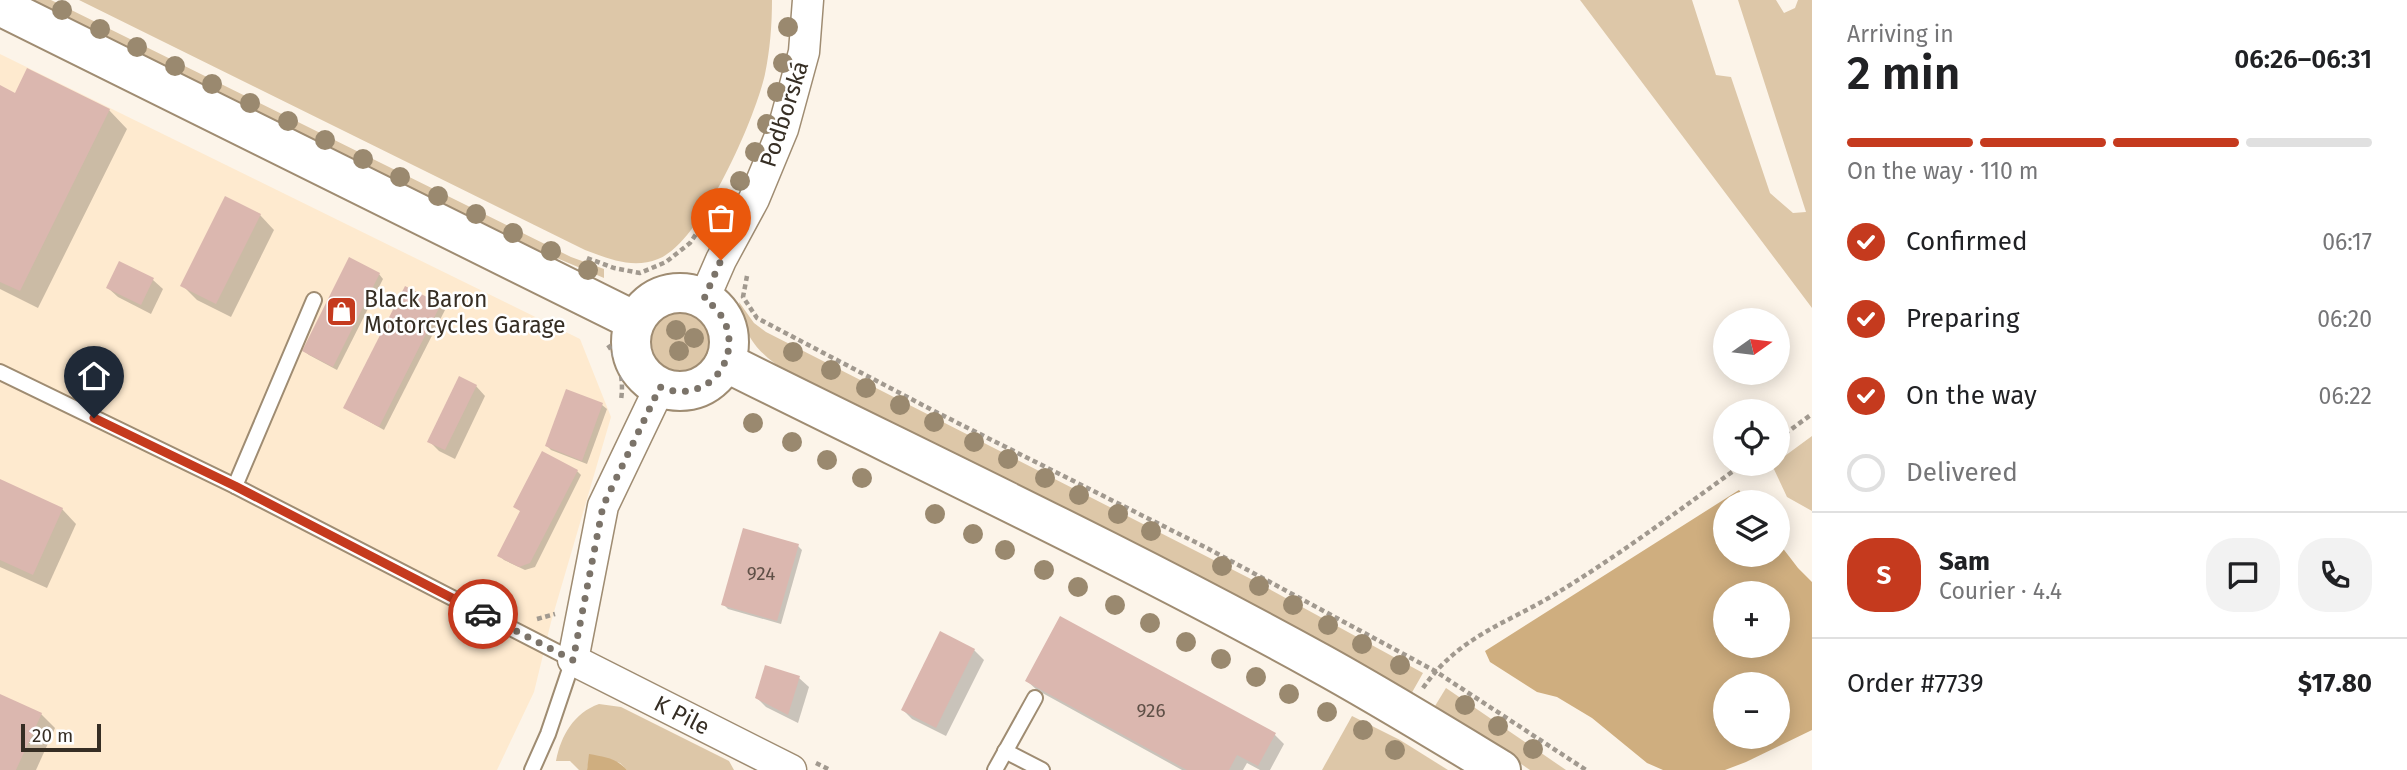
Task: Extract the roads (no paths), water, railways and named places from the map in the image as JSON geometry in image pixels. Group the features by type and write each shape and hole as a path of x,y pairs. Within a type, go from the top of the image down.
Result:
{"main road":[{"path":"0,6 635,321"},
{"path":"684,293 704,299 720,313 729,331 725,362 713,379 695,389 674,391 652,403 647,378 635,361 631,341 635,321 645,308 662,296 684,293"},
{"path":"725,362 1082,538 1318,662 1501,770"}],"street":[{"name":"Podborská","path":"704,299 721,260 754,199 783,129 804,52 808,0"},
{"path":"573,660 603,506 652,403"},
{"name":"K Pile","path":"573,660 799,764"}],"lane":[{"path":"235,486 314,300"},
{"path":"0,372 235,486 573,660 548,734 531,770"},
{"path":"995,770 1035,698"},
{"path":"1005,751 1042,770"}],"place":[{"name":"Black Baron Motorcycles Garage","path":"341,312"}]}
